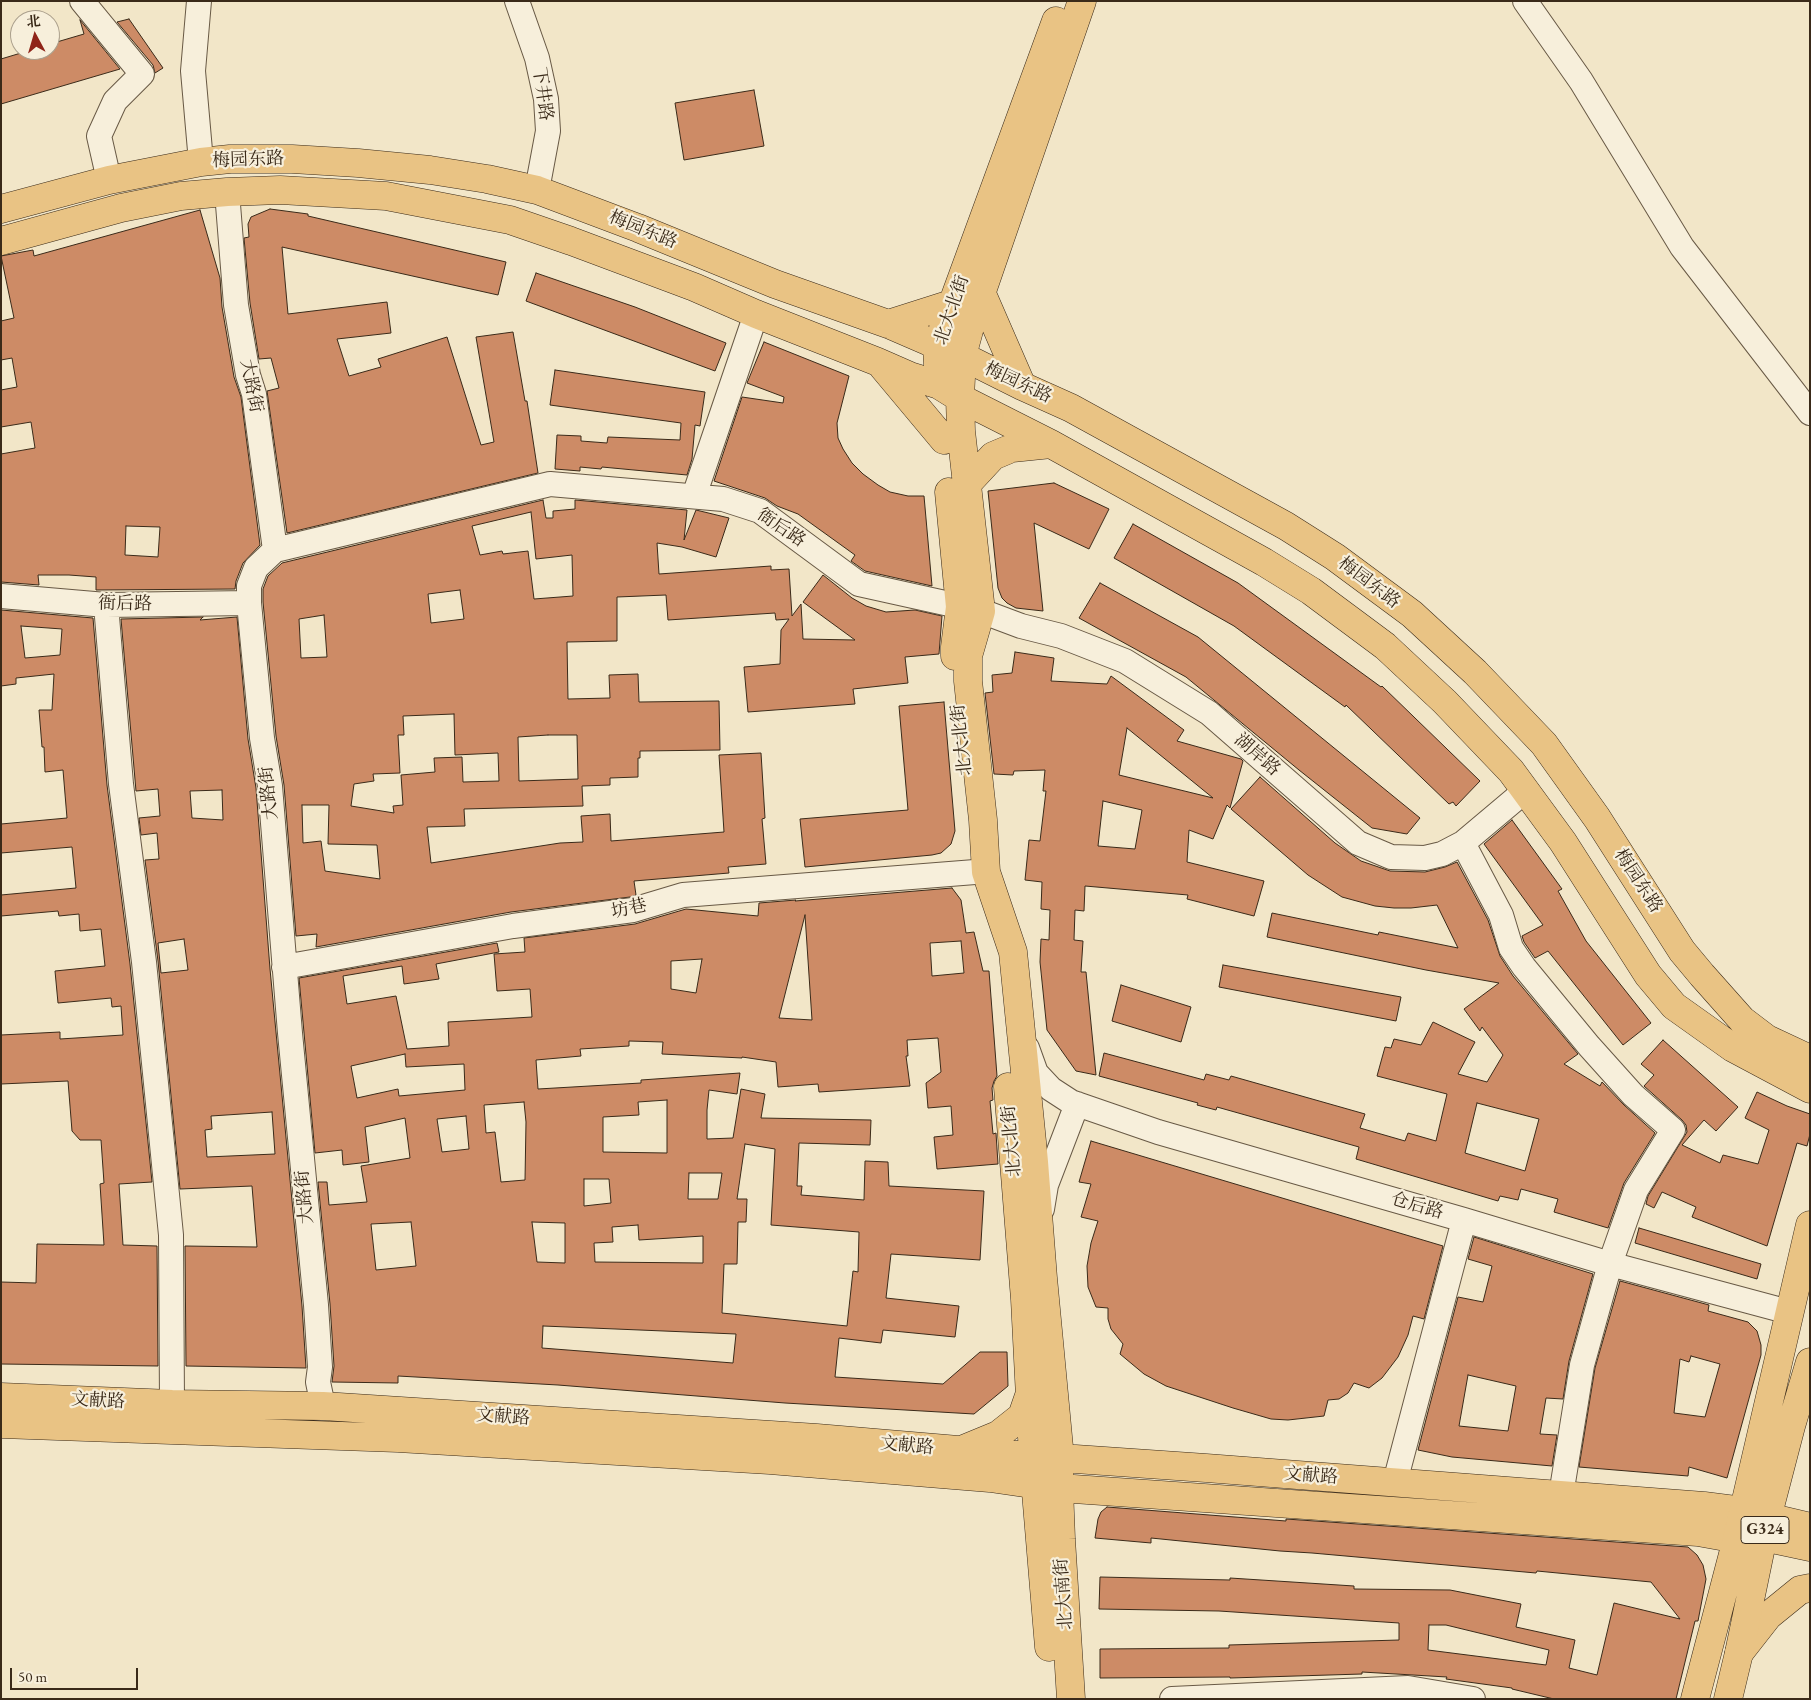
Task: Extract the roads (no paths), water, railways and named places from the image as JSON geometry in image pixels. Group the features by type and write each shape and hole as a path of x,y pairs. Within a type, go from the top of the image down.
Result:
{"main road":[{"name":"北大北街","path":"1044,1490 1060,1458 1034,1162 1013,952 986,872 983,820 968,682 970,609 967,484 950,392 937,346 1064,1"},
{"name":"北大北街","path":"1044,1490 1033,1456 1025,1299 995,941 975,872 956,677 954,647 970,609 944,440 950,392 1082,1"},
{"name":"梅园东路","path":"1,209 108,180 201,162 230,159 292,159 430,170 487,179 537,190 638,228 775,284 888,324 962,356 1071,408 1286,526 1335,557 1412,614 1475,672 1544,744 1598,818 1682,951 1742,1020 1767,1039 1810,1059"},
{"name":"梅园东路","path":"1,241 121,208 182,196 280,190 386,196 510,220 694,287 950,392 1051,444 1264,562 1311,591 1385,646 1425,683 1511,771 1563,842 1648,976 1674,1006 1733,1048 1810,1089"},
{"path":"982,294 1022,386"},
{"path":"888,324 954,303"},
{"path":"878,362 944,440"},
{"path":"967,484 993,456 1012,448 1051,444"},
{"name":"G324","path":"1728,1699 1739,1653 1753,1526 1789,1312 1810,1225"},
{"path":"1809,1364 1810,1397"},
{"name":"G324","path":"1695,1699 1753,1526 1791,1426 1809,1364"},
{"path":"961,1451 998,1435 1022,1416 1030,1393"},
{"name":"文献路","path":"1,1398 81,1399 172,1404 322,1406 817,1438 961,1451 1704,1506 1810,1547"},
{"name":"文献路","path":"1,1424 398,1438 602,1449 843,1465 1044,1490 1698,1532 1753,1526 1810,1527"},
{"name":"北大南街","path":"1044,1490 1054,1699"},
{"name":"北大南街","path":"1044,1490 1061,1539 1071,1699"},
{"path":"1739,1653 1768,1616 1800,1590 1810,1588"}],"street":[{"path":"82,1 142,74 115,102 99,136 108,180"},
{"path":"200,1 192,71 201,162"},
{"name":"下井路","path":"517,1 537,58 546,99 548,131 537,190"},
{"path":"1525,1 1581,81 1682,247 1810,413"},
{"name":"大路街","path":"227,192 236,304 248,375 254,394 275,550 256,568 249,586 249,603 262,738 270,786 284,967 316,1306 320,1367 318,1382 322,1406"},
{"path":"694,496 756,314"},
{"name":"衙后路","path":"275,550 550,484 694,496 723,499 760,512 859,584 970,609"},
{"name":"衙后路","path":"1,596 106,605 249,603"},
{"path":"106,605 121,784 144,962 171,1235 172,1404"},
{"name":"湖岸路","path":"970,609 1021,626 1061,636 1125,661 1209,713 1358,843 1391,856 1425,858 1442,854 1463,843 1526,790"},
{"path":"1463,843 1501,914 1511,948 1524,967 1589,1046 1633,1095 1674,1130 1636,1190 1610,1264 1582,1365 1561,1495"},
{"name":"坊巷","path":"284,967 513,926 633,910 683,895 975,872"},
{"name":"仓后路","path":"1020,1025 1036,1073 1050,1089 1077,1104 1158,1132 1610,1264 1789,1312"},
{"path":"1039,1228 1046,1185 1077,1104"},
{"path":"1395,1482 1464,1220"},
{"path":"1172,1699 1408,1688 1473,1699"}]}
